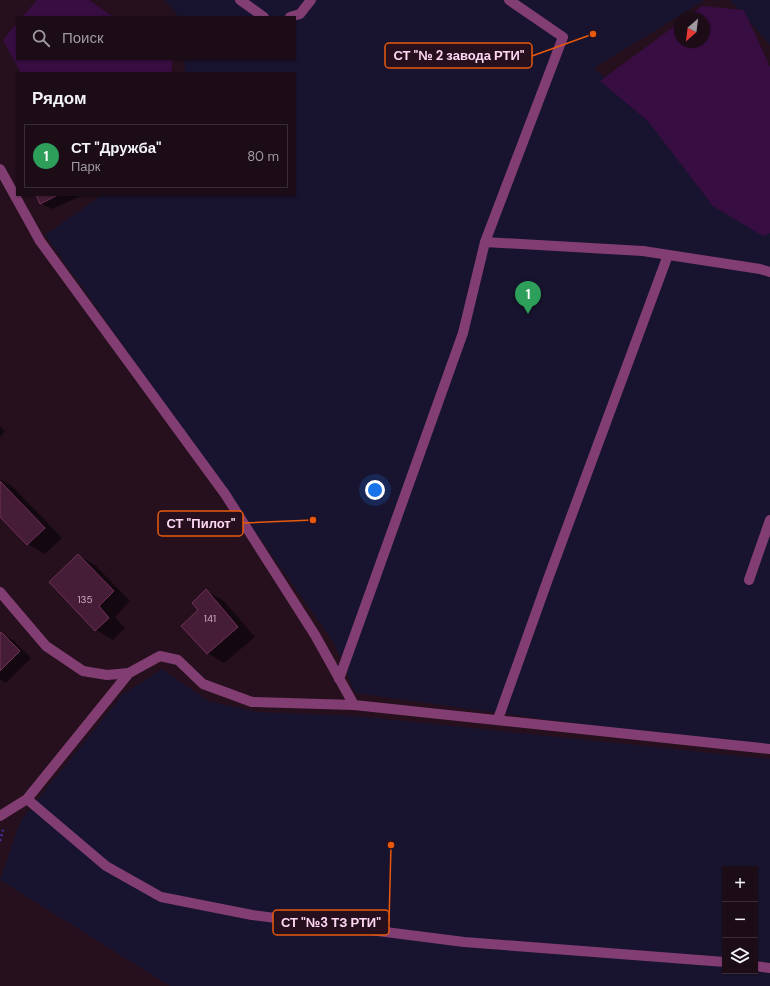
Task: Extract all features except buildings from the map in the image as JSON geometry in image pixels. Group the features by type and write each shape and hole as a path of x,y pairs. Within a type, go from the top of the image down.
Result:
{"street":[{"path":"240,0 263,16"},
{"path":"293,16 300,14 311,0"},
{"path":"339,679 463,334 485,242 563,37 509,0"},
{"path":"0,170 40,241 225,494 314,635 354,705"},
{"path":"485,242 643,251 760,269 770,272"},
{"path":"498,720 548,579 668,255"},
{"path":"749,580 770,520"},
{"path":"0,592 46,646 82,671 108,675 129,673"},
{"path":"0,816 27,800 129,673 160,656 178,660 203,684 252,702 354,705 770,749"},
{"path":"27,800 106,866 161,897 252,915 464,942 722,962"},
{"path":"758,966 770,968"}],"shaded area":[{"path":"37,0 89,0 112,16 23,16"},
{"path":"165,0 705,0 685,12 674,12 674,19 594,68 770,231 770,746 688,739 355,693 334,643 45,235 101,196 296,196 296,72 185,72 184,60 296,60 296,16 178,16"},
{"path":"730,0 770,0 770,45"},
{"path":"702,6 744,10 770,67 770,233 763,236 713,206 648,121 600,81 674,26 674,48 710,48 710,12 694,12"},
{"path":"16,24 16,60 173,60 171,72 20,72 3,40"},
{"path":"162,669 208,701 257,712 356,716 770,759 770,986 170,986 0,880 21,820 123,694"}],"place":[{"name":"СТ \"№ 2 завода РТИ\"","path":"593,34"},
{"name":"СТ \"Дружба\"","path":"528,314"},
{"name":"СТ \"Пилот\"","path":"313,520"},
{"name":"СТ \"№3 ТЗ РТИ\"","path":"391,845"}]}
